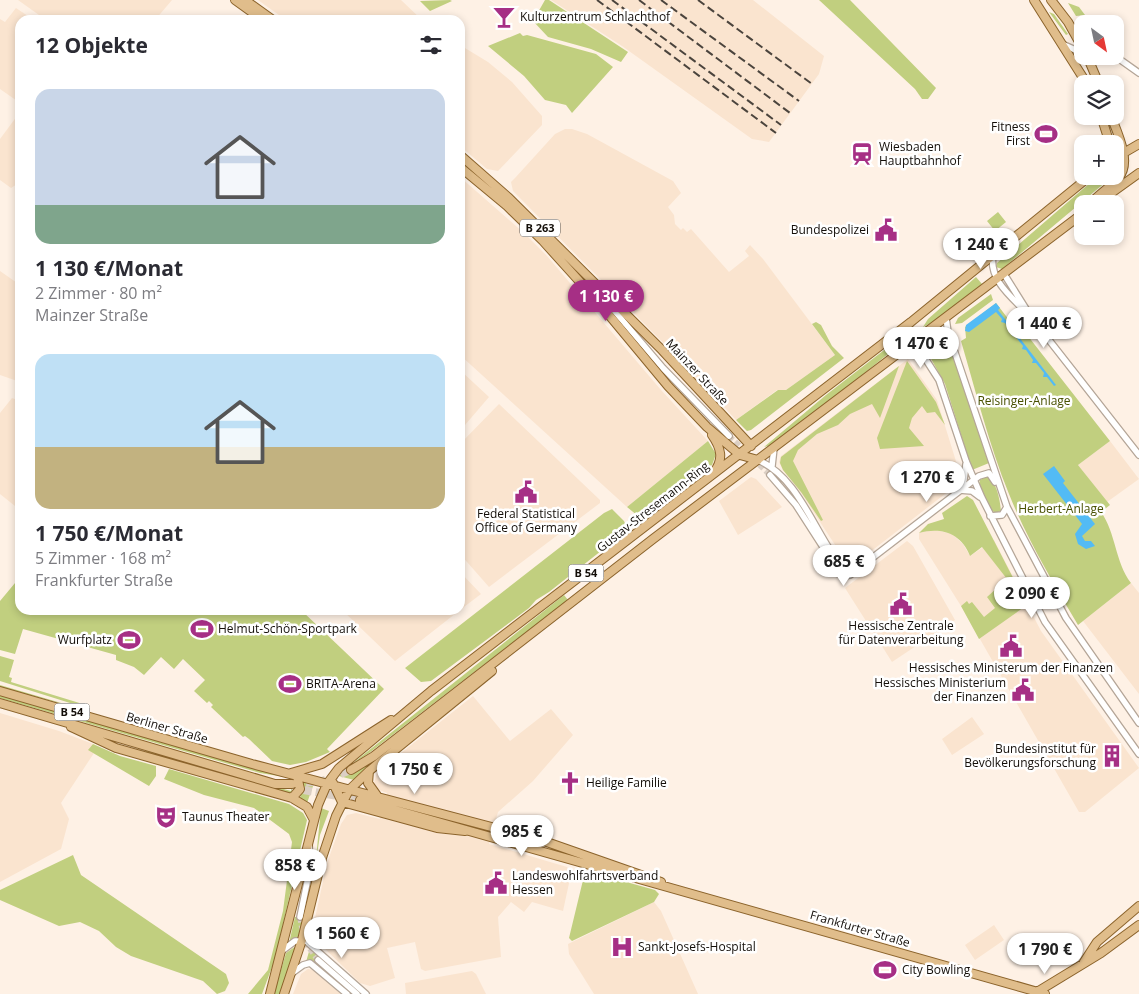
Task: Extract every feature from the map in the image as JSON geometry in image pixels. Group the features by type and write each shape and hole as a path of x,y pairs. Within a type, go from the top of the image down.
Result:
{"main road":[{"path":"234,0 256,15"},
{"path":"245,0 266,15"},
{"path":"1034,0 1065,45 1082,75"},
{"path":"1051,0 1074,32"},
{"path":"1124,152 1139,144"},
{"name":"Mainzer Straße","path":"465,159 496,185 662,350 751,446"},
{"name":"Mainzer Straße","path":"465,171 507,206 543,241 692,412 740,455"},
{"path":"1108,195 1139,173"},
{"name":"B 54","path":"905,327 1079,185"},
{"path":"1100,195 1110,185"},
{"name":"B 54","path":"915,341 1074,220"},
{"name":"Gustav-Stresemann-Ring","path":"330,785 332,776 345,762 414,705 905,327"},
{"name":"Gustav-Stresemann-Ring","path":"351,770 374,756 754,461 774,448 915,341"},
{"path":"707,427 719,446 721,456 718,468 712,476"},
{"path":"751,446 754,461"},
{"path":"740,455 754,461"},
{"path":"567,588 566,593 576,599"},
{"name":"Gustav-Stresemann-Ring","path":"284,994 302,940 322,858 337,813 350,790 369,771 461,697 522,642"},
{"name":"Berliner Straße","path":"0,691 284,773 350,790"},
{"name":"Berliner Straße","path":"0,703 275,784 292,786"},
{"name":"B 54","path":"284,773 300,771 322,764 414,705"},
{"path":"53,719 116,748 292,798 307,807 314,820"},
{"path":"369,771 368,783 378,797"},
{"path":"292,798 300,788 297,776"},
{"path":"330,785 342,802 446,830 472,830"},
{"path":"330,785 337,813"},
{"path":"270,994 283,950 314,820 330,785"},
{"name":"Frankfurter Straße","path":"350,790 570,849 669,886 1041,993"},
{"name":"Frankfurter Straße","path":"360,800 472,830 653,884 669,886"},
{"path":"1082,963 1097,942 1139,906"},
{"path":"1041,993 1139,925"},
{"path":"1049,994 1063,978"}],"street":[{"path":"1065,45 1074,47"},
{"path":"1065,45 1074,49"},
{"path":"1124,62 1139,73"},
{"path":"993,255 992,269 997,280 1031,317 1139,455"},
{"name":"Mainzer Straße","path":"583,272 626,327 682,389 729,436"},
{"path":"1004,274 1031,317"},
{"name":"Mainzer Straße","path":"599,303 626,327"},
{"path":"946,318 948,332 1007,507 1066,618 1139,723"},
{"path":"905,327 939,380 974,480 990,516 1049,628 1139,754"},
{"path":"772,466 774,448"},
{"path":"754,461 772,466 796,494 832,553 846,567"},
{"path":"959,490 964,480 966,461"},
{"path":"770,475 801,512 836,572 842,577 853,574 982,474 989,473 1004,500"},
{"path":"959,490 972,491 982,498"},
{"path":"990,516 1002,515 1007,507"},
{"path":"828,558 838,567 858,565 869,561"},
{"path":"300,917 310,868 309,842"},
{"path":"283,950 292,943 302,940 311,944 358,992"},
{"path":"318,960 358,992 366,994"},
{"path":"292,973 303,965 314,965 347,994"}],"shaded area":[{"path":"18,0 172,0 159,15 39,15"},
{"path":"258,0 401,0 417,15 279,15"},
{"path":"551,0 753,0 824,56 819,74 769,142 752,139 622,46"},
{"path":"16,8 26,15 15,15 15,100 0,89 0,19 5,22"},
{"path":"465,48 488,62 512,82 542,116 542,125 498,171 487,169 465,150"},
{"path":"15,119 15,185 11,188 0,180 0,139"},
{"path":"565,129 572,129 587,134 673,181 681,193 668,207 674,215 675,224 681,230 683,228 687,232 691,229 729,272 749,256 745,251 750,245 763,259 835,355 786,390 777,390 736,420 690,370 513,191 511,182 555,134"},
{"path":"465,181 547,256 661,390 708,441 627,507 465,360"},
{"path":"0,271 15,282 15,380 0,375"},
{"path":"908,359 937,400 960,478 954,487 861,559 850,563 843,557 779,462 781,456"},
{"path":"465,375 489,397 465,425"},
{"path":"12,398 15,399 15,506 0,494 0,413"},
{"name":"Federal Statistical Office of Germany","path":"499,404 600,500 600,503 489,587 465,560 465,439"},
{"path":"1110,441 1139,479 1107,502 1078,465"},
{"path":"751,477 756,479 782,507 738,535 719,501"},
{"path":"933,529 952,534 963,544 970,556 994,540 1041,631 1139,768 1085,812 1079,812 961,606 919,539 919,533"},
{"name":"Hessische Zentrale für Datenverarbeitung","path":"907,541 913,546 955,620 892,662 845,588"},
{"path":"465,577 481,594 465,606"},
{"path":"1131,583 1139,593 1139,694 1083,621"},
{"path":"347,615 454,615 395,661"},
{"path":"473,696 510,741 551,709 573,735 533,781 498,812 489,844 567,867 571,874 563,911 532,902 524,912 511,902 498,917 501,957 425,971 421,969 415,942 387,948 395,978 370,986 360,983 316,940 312,932 327,863 341,824 347,815 356,813 380,819 387,793 379,790 374,783 377,772"},
{"path":"0,713 59,731 93,744 89,750 94,753 61,803 69,819 61,849 0,882"},
{"path":"972,717 984,734 952,755 942,739"},
{"name":"Sankt-Josefs-Hospital","path":"654,902 661,911 698,994 594,994 569,954 568,944"},
{"path":"994,925 1004,940 975,960 965,945"},
{"path":"308,969 314,970 341,994 293,994 301,974"},
{"path":"472,971 476,974 486,994 406,994 405,983"}],"green space":[{"path":"545,0 549,0 628,52 621,62 591,49 548,37 533,21"},
{"path":"819,0 850,0 936,88 928,99 922,99 915,89"},
{"path":"420,1 452,1 430,11"},
{"path":"1068,3 1079,7 1085,15 1075,15"},
{"path":"1049,12 1054,14 1068,34 1066,35"},
{"path":"520,33 523,36 527,35 596,54 613,67 572,113 566,105 545,100 524,76 488,46"},
{"path":"1088,185 1102,185 1090,195 1076,195"},
{"path":"1074,197 1074,209 1002,269 996,267 997,263"},
{"path":"998,212 1006,222 995,231 987,221"},
{"path":"976,277 982,284 933,322 923,327 928,319"},
{"path":"991,294 993,300 962,323 955,324 958,318"},
{"path":"996,303 1016,329 1024,331 1110,441 1078,465 1110,505 1101,512 1110,529 1122,566 1131,583 1078,625 1032,544 1016,511 989,438 961,341 966,338 965,327"},
{"path":"816,322 821,325 832,346 844,358 751,430 747,431 736,420 778,390 786,390 835,355 812,324"},
{"path":"948,335 989,463 972,470 945,384 925,348 940,337"},
{"path":"901,337 904,341 846,388 771,445 764,447 826,395"},
{"path":"907,361 936,402 945,425 935,412 927,413 922,406 912,418 909,428 924,446 880,449 877,438"},
{"path":"899,366 880,418 872,404 850,414 838,425 817,434 798,450 793,461 823,520 821,521 783,470 780,463 781,457"},
{"path":"708,441 716,454 712,465 643,517 638,516 627,507"},
{"path":"987,476 996,487 999,497 1001,511 995,513 988,507 979,484 980,480"},
{"path":"967,496 973,500 1027,605 979,639 961,606 967,601 969,604 972,602 984,617 995,608 987,597 1007,579 982,547 970,556 966,548 956,537 935,531 919,533 928,524 944,519 942,513"},
{"path":"612,509 624,521 627,528 625,532 549,592 536,600 529,608 431,681 421,682 405,668 604,513"},
{"name":"BRITA-Arena","path":"15,583 15,615 306,615 384,689 327,749 330,752 306,762 290,765 272,761 211,707 213,705 209,701 207,703 194,691 205,680 183,659 174,669 161,657 144,675 134,667 116,660 116,655 23,629 15,654 0,650 0,601"},
{"path":"564,595 568,600 369,753 352,764"},
{"path":"0,656 14,660 9,677 12,678 11,682 86,705 86,708 0,681"},
{"path":"0,685 85,710 0,687"},
{"path":"463,692 354,780 339,776 349,766 353,773 364,766"},
{"path":"0,695 294,778 295,791 291,795 145,753 146,751 291,791 291,778 260,773 0,698"},
{"path":"93,744 120,756 156,766 156,776 149,786 88,750"},
{"path":"169,769 289,804 303,813 307,820 275,959 262,994 248,994 268,970 283,911 292,842 289,834 254,808 204,795 164,779"},
{"path":"303,781 313,786 307,803 300,798"},
{"path":"321,808 329,811 320,835 315,868"},
{"path":"73,855 81,875 226,974 229,983 225,991 217,994 203,981 131,956 116,947 99,931 80,922 59,926 0,900 0,890"},
{"path":"584,876 604,880 605,876 655,890 659,894 654,902 572,941 569,938"},
{"path":"295,917 304,917 298,939 289,943"},
{"path":"296,946 280,994 274,994 286,953"},
{"path":"310,948 320,957 315,963 306,962"}],"water":[{"path":"996,303 1000,308 998,310 1056,385 1054,386 1047,377 1043,377 1044,373 1036,363 1032,363 1033,360 1026,350 1022,349 1023,346 1015,336 1012,336 1012,332 1005,323 1001,322 1002,319 996,312 969,332 965,331 966,325"},
{"path":"1054,466 1065,481 1063,483 1095,524 1082,536 1085,541 1091,541 1095,546 1086,549 1078,544 1075,534 1082,524 1043,474"}],"tunnel":[{"path":"729,436 747,453"},
{"path":"753,459 770,475"},
{"path":"294,784 322,781 351,770"},
{"path":"292,788 360,800"},
{"path":"300,917 304,941 318,960"}],"railway":[{"path":"597,0 776,133"},
{"path":"612,0 781,125"},
{"path":"639,0 790,113"},
{"path":"661,0 799,101"},
{"path":"698,0 812,84"}],"place":[{"name":"Kulturzentrum Schlachthof","path":"504,17"},
{"name":"Fitness First","path":"1046,134"},
{"name":"Wiesbaden Hauptbahnhof","path":"862,154"},
{"name":"Bundespolizei","path":"886,230"},
{"name":"Federal Statistical Office of Germany","path":"526,492"},
{"name":"Hessische Zentrale für Datenverarbeitung","path":"901,604"},
{"name":"Helmut-Schön-Sportpark","path":"202,629"},
{"name":"Wurfplatz","path":"129,640"},
{"name":"Hessisches Ministerum der Finanzen","path":"1011,646"},
{"name":"BRITA-Arena","path":"290,684"},
{"name":"Hessisches Ministerium der Finanzen","path":"1023,690"},
{"name":"Bundesinstitut für Bevölkerungsforschung","path":"1112,756"},
{"name":"Heilige Familie","path":"570,783"},
{"name":"Taunus Theater","path":"166,817"},
{"name":"Landeswohlfahrtsverband Hessen","path":"496,883"},
{"name":"Sankt-Josefs-Hospital","path":"622,947"},
{"name":"City Bowling","path":"885,970"}],"park label":[{"name":"Reisinger-Anlage","path":"1024,401"},
{"name":"Herbert-Anlage","path":"1061,509"}]}
